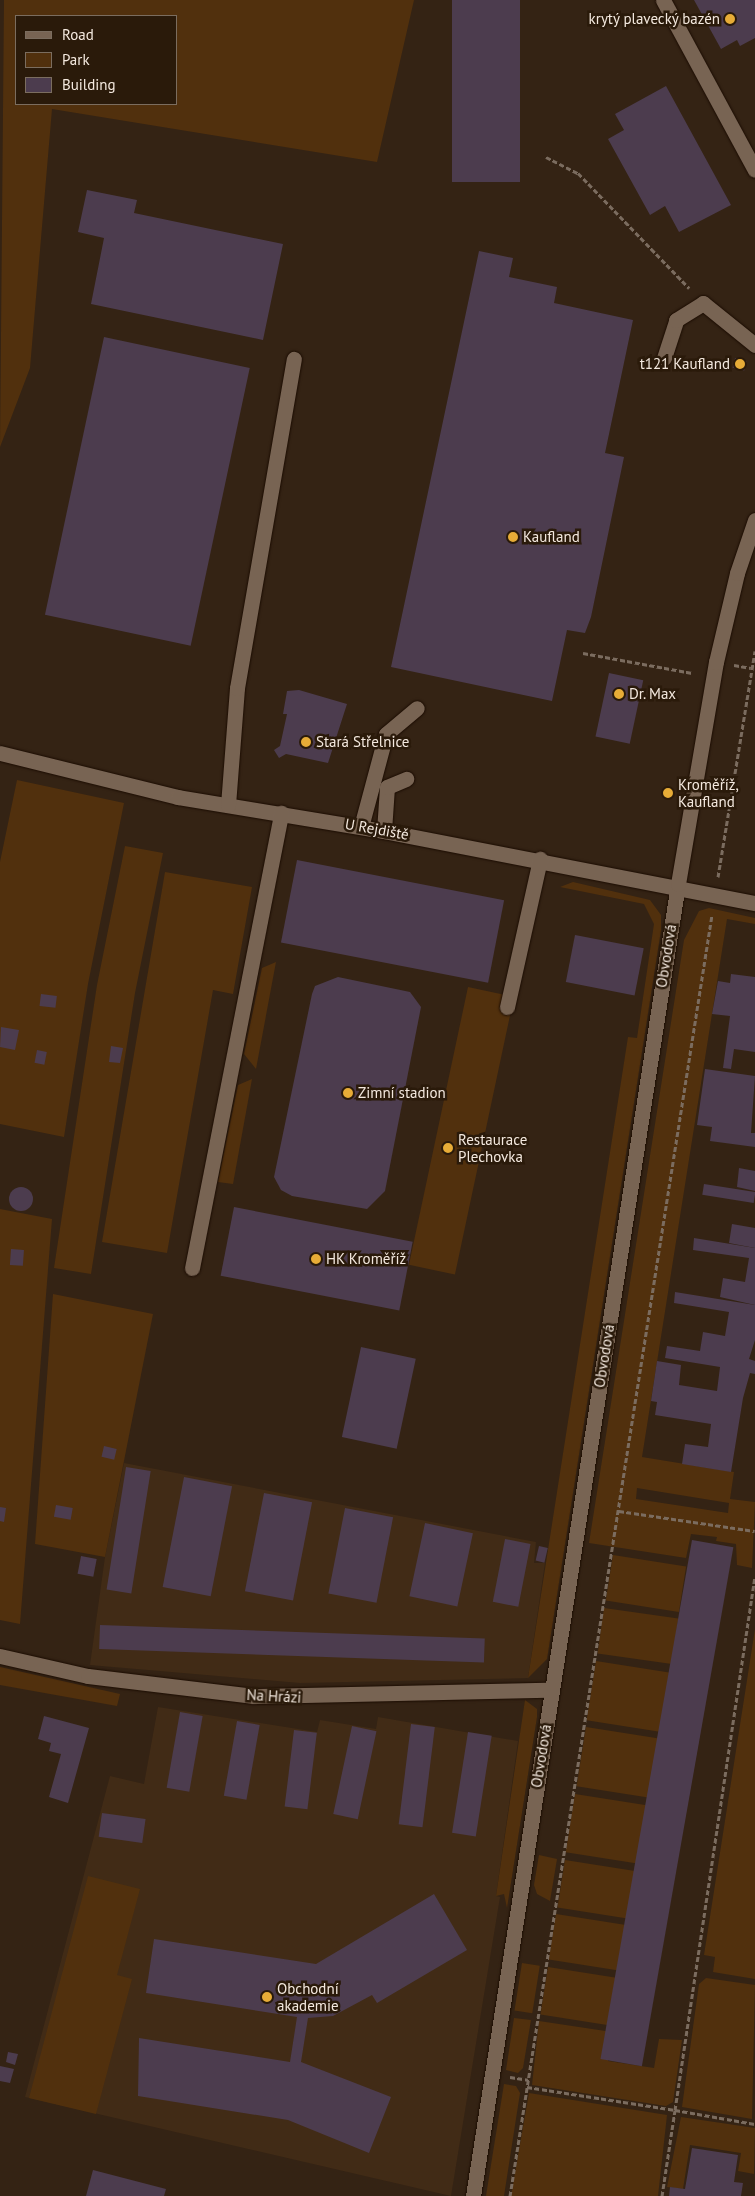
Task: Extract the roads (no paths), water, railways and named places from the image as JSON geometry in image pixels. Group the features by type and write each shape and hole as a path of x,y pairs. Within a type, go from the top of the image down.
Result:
{"street":[{"path":"663,0 755,170"},
{"path":"664,358 676,320 703,303 755,345"},
{"path":"228,805 237,688 294,359"},
{"name":"Obvodová","path":"473,2196 678,884 716,662 737,573 755,520"},
{"path":"361,827 386,734 417,708"},
{"name":"U Rejdiště","path":"0,753 160,793 384,830 678,884 755,903"},
{"path":"384,830 387,787 406,779"},
{"path":"192,1268 281,813"},
{"path":"507,1007 540,860"},
{"name":"Na Hrázi","path":"0,1656 88,1676 254,1696 551,1690"}],"place":[{"name":"krytý plavecký bazén","path":"730,19"},
{"name":"t121 Kaufland","path":"740,364"},
{"name":"Kaufland","path":"513,537"},
{"name":"Dr. Max","path":"619,694"},
{"name":"Stará Střelnice","path":"306,742"},
{"name":"Kroměříž, Kaufland","path":"668,793"},
{"name":"Zimní stadion","path":"348,1093"},
{"name":"Restaurace Plechovka","path":"448,1148"},
{"name":"HK Kroměříž","path":"316,1259"},
{"name":"Obchodní akademie","path":"267,1997"}]}
